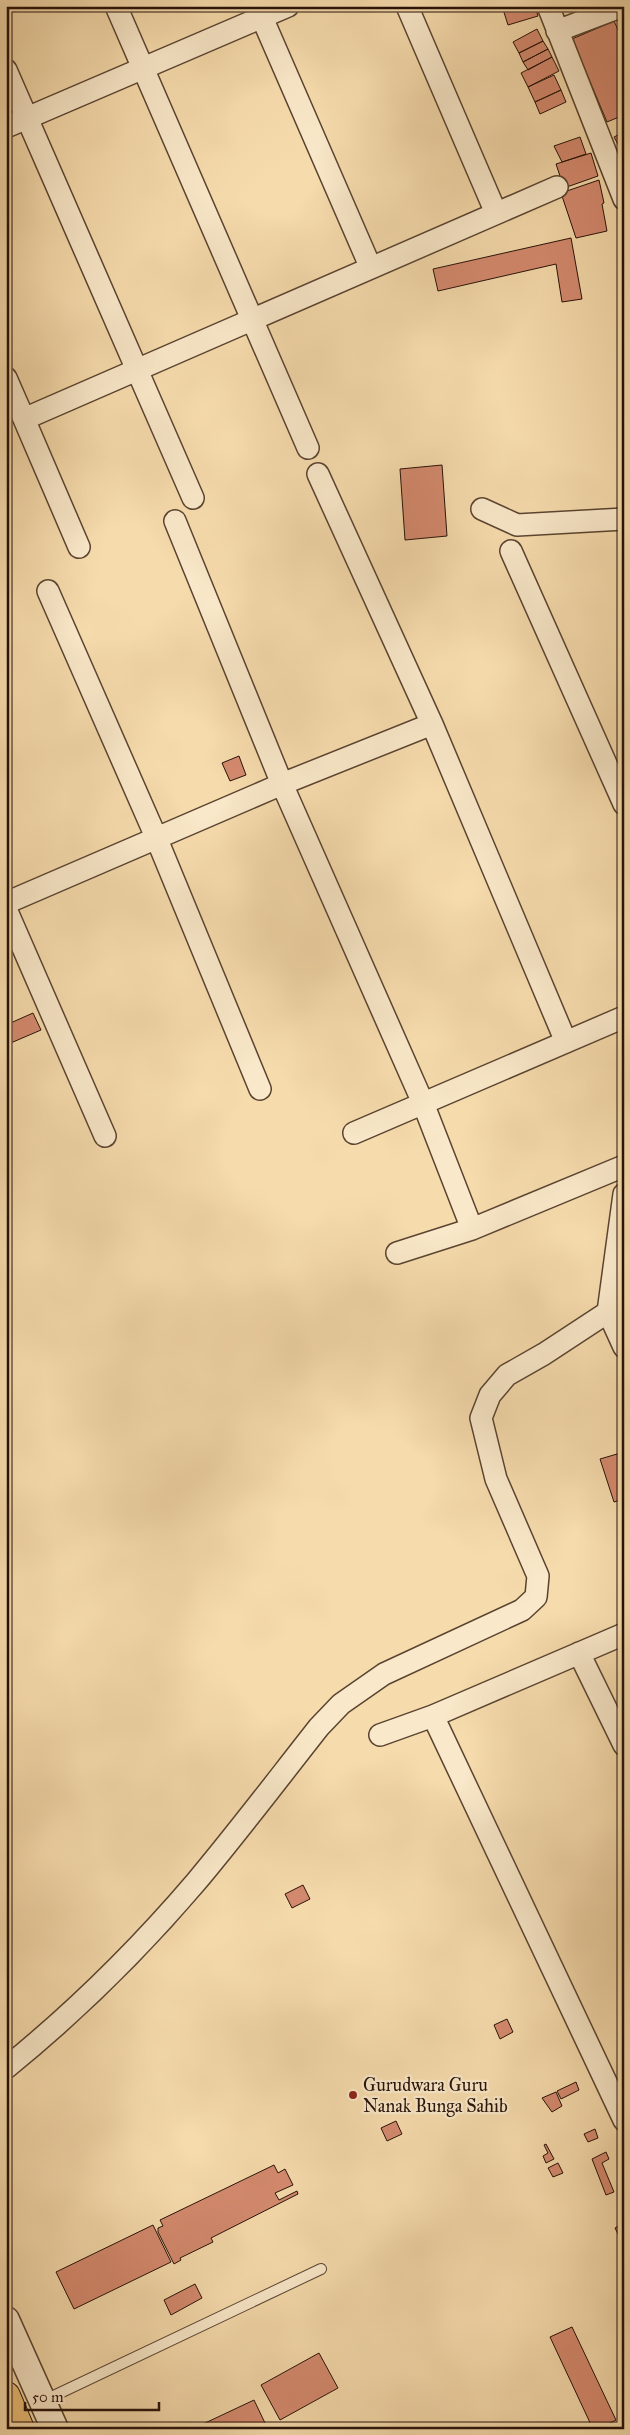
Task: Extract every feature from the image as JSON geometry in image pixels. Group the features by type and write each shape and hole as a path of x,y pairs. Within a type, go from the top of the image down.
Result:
{"highway":[{"path":"6,2396 20,2429"}],"street":[{"path":"116,6 308,448"},
{"path":"6,127 142,69 259,12 288,6"},
{"path":"407,6 496,213"},
{"path":"548,6 624,199"},
{"path":"557,31 623,6"},
{"path":"259,12 370,266"},
{"path":"6,70 193,498"},
{"path":"24,419 370,266 557,187"},
{"path":"6,378 79,547"},
{"path":"318,474 432,724 566,1042"},
{"path":"482,510 517,526 624,519"},
{"path":"175,521 282,784 423,1103 472,1229"},
{"path":"511,551 624,804"},
{"path":"48,591 156,837 260,1089"},
{"path":"6,903 282,784 432,724"},
{"path":"6,909 105,1136"},
{"path":"354,1133 624,1017"},
{"path":"397,1253 472,1229 624,1166"},
{"path":"624,1194 616,1310 624,1346"},
{"path":"6,2068 61,2023 117,1969 195,1883 318,1727 341,1704 384,1674 522,1610 536,1596 538,1576 496,1479 481,1418 490,1395 507,1375 616,1310"},
{"path":"380,1735 433,1716 624,1634"},
{"path":"579,1653 624,1745"},
{"path":"433,1716 624,2120"},
{"path":"6,2320 55,2429"}],"lane":[{"path":"43,2401 321,2269"}],"building":[{"path":"502,6 535,6 538,16 508,25"},
{"path":"570,6 596,6 576,17"},
{"path":"614,21 624,43 624,115 607,122 572,39"},
{"path":"537,29 543,41 519,53 513,42"},
{"path":"543,41 548,49 523,62 519,53"},
{"path":"548,49 552,57 528,70 523,62"},
{"path":"552,57 559,71 528,87 521,73"},
{"path":"554,75 561,90 535,102 528,87"},
{"path":"561,90 566,102 540,114 535,102"},
{"path":"624,132 624,155 614,137"},
{"path":"580,137 586,154 562,162 554,146"},
{"path":"591,153 598,176 564,188 556,164"},
{"path":"599,180 607,231 576,238 561,193"},
{"path":"571,238 582,299 562,302 556,264 438,291 433,269"},
{"path":"442,465 447,536 405,540 400,469"},
{"path":"239,756 246,775 230,781 222,763"},
{"path":"33,1013 41,1030 6,1045 6,1025"},
{"path":"624,1452 624,1499 614,1502 600,1459"},
{"path":"303,1885 310,1899 292,1908 285,1894"},
{"path":"507,2019 513,2032 500,2039 494,2025"},
{"path":"576,2082 579,2090 561,2099 557,2091"},
{"path":"556,2092 562,2106 552,2112 542,2098"},
{"path":"396,2121 402,2134 387,2141 381,2128"},
{"path":"595,2129 598,2138 588,2142 584,2134"},
{"path":"546,2144 554,2159 546,2163 543,2156 548,2153 544,2145"},
{"path":"606,2152 609,2159 602,2163 614,2192 606,2195 592,2159"},
{"path":"558,2163 563,2173 553,2177 548,2168"},
{"path":"274,2165 278,2173 285,2169 293,2185 275,2193 279,2200 297,2191 298,2194 211,2238 213,2242 180,2258 181,2260 174,2264 158,2232 158,2228 163,2226 160,2220"},
{"path":"624,2223 624,2238 621,2240 615,2228"},
{"path":"153,2225 171,2262 74,2309 56,2272"},
{"path":"195,2284 202,2298 171,2315 164,2300"},
{"path":"572,2327 616,2420 598,2429 593,2429 550,2337"},
{"path":"319,2353 338,2388 280,2420 261,2385"},
{"path":"254,2400 265,2423 252,2429 205,2429 203,2424"}],"place":[{"name":"Gurudwara Guru Nanak Bunga Sahib","path":"353,2095"}]}
